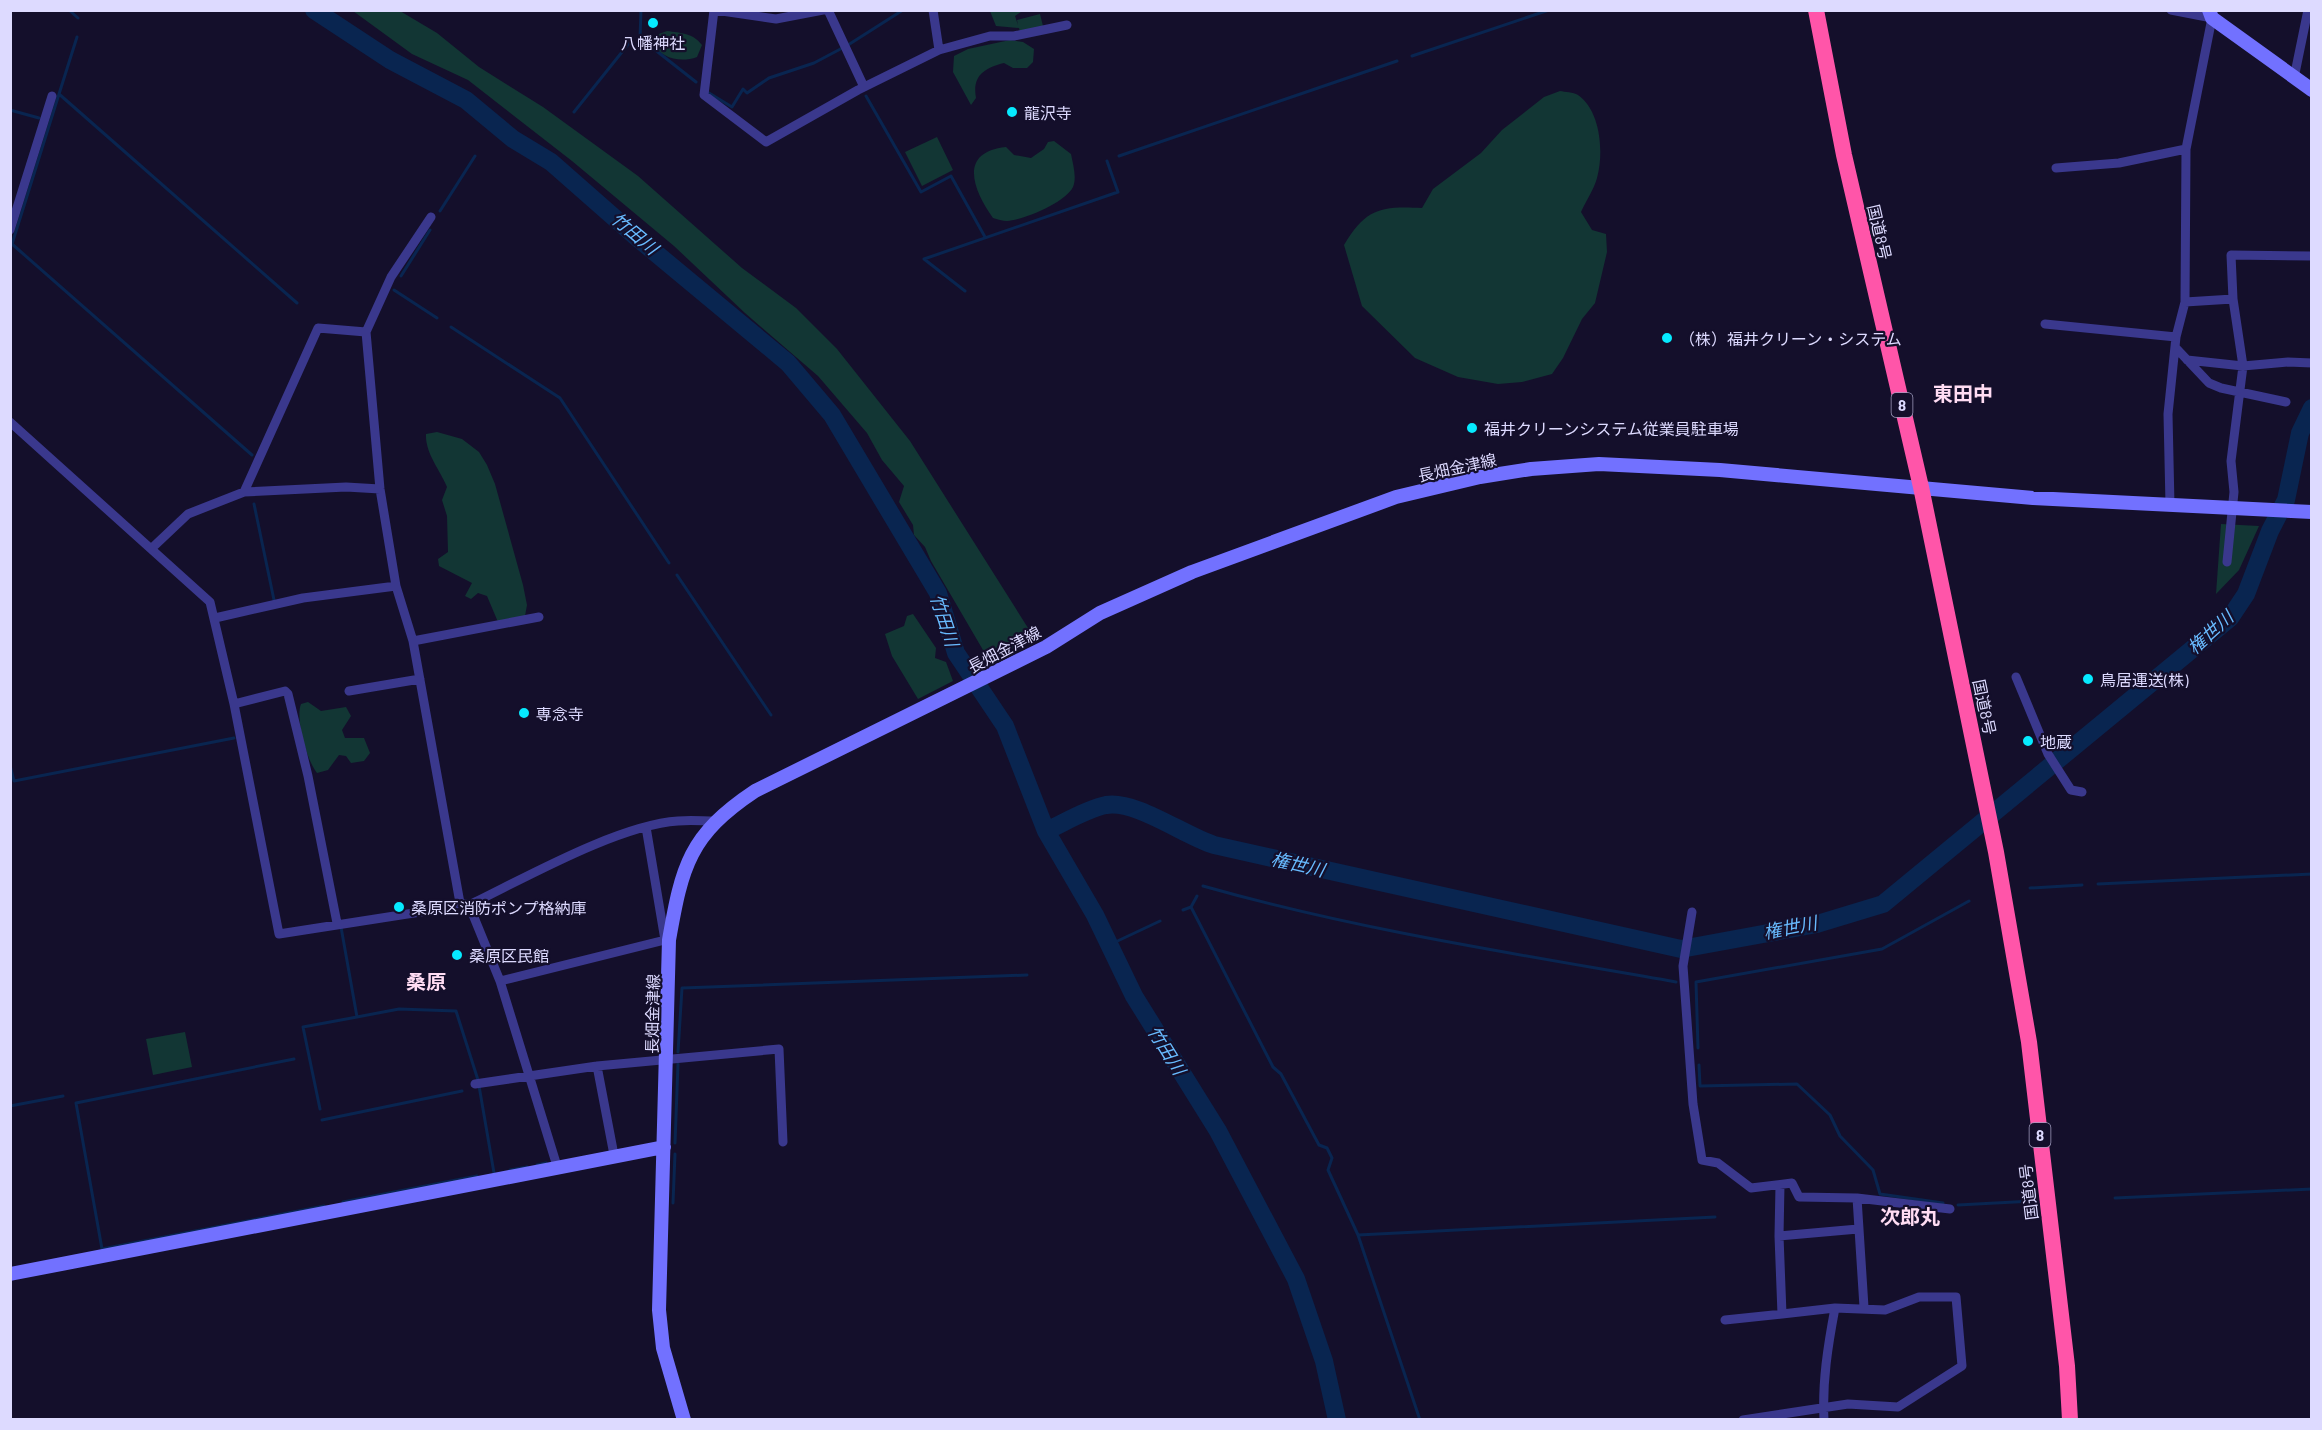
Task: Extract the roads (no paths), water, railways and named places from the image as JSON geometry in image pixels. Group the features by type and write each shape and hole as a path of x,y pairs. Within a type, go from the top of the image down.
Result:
{"highway":[{"name":"国道8号","path":"1816,10 1844,155 1921,487 1996,852 2029,1042 2067,1366 2070,1419"}],"main road":[{"path":"2210,14 2312,90"},
{"name":"長畑金津線","path":"684,1419 663,1348 659,1310 668,1058 667,940 680,881 688,860 715,821 755,791 920,711 1046,646 1100,613 1235,555 1396,497 1480,477 1531,469 1599,464 1921,487 2033,498 2273,512 2312,512"},
{"path":"10,1274 556,1166 664,1147"}],"street":[{"path":"864,87 826,10 810,11 776,19 714,10 704,95 766,142 864,87 939,50 990,36 1014,36 1068,25"},
{"path":"933,10 939,50"},
{"path":"2170,505 2168,414 2176,342 2185,302 2186,149 2210,14 2171,10"},
{"path":"2294,78 2308,10"},
{"path":"10,230 51,96"},
{"path":"2056,168 2118,163 2186,149"},
{"path":"431,217 392,277 366,332 380,489 396,586 413,641 465,904 500,981 556,1166"},
{"path":"2227,562 2234,492 2231,461 2243,366 2233,299 2231,255 2312,256"},
{"path":"2185,302 2233,299"},
{"path":"2045,324 2176,342"},
{"path":"244,492 318,328 366,332"},
{"path":"2176,342 2187,360 2209,383 2286,402"},
{"path":"2187,360 2243,366 2288,362 2312,363"},
{"path":"10,422 210,602 234,704 279,934 465,904 602,842 646,827 676,821 715,821"},
{"path":"152,548 188,514 244,492 346,487 380,489"},
{"path":"215,618 303,598 396,586"},
{"path":"413,641 539,617"},
{"path":"2016,677 2048,754 2071,790 2082,792"},
{"path":"349,691 420,679"},
{"path":"234,704 285,691 288,694 308,777 337,923"},
{"path":"500,981 667,940 646,827"},
{"path":"1692,912 1683,966 1693,1104 1702,1160 1718,1163 1751,1188 1792,1184 1799,1197 1857,1198 1950,1209"},
{"path":"475,1084 529,1074 597,1066 779,1049 783,1142"},
{"path":"597,1066 614,1155"},
{"path":"1780,1185 1782,1314"},
{"path":"1857,1198 1864,1307"},
{"path":"1779,1236 1858,1229"},
{"path":"1725,1320 1834,1308 1864,1307 1885,1310 1919,1297 1956,1296 1962,1366 1898,1407 1848,1404 1743,1419"},
{"path":"1824,1419 1826,1355 1834,1308"}],"waterway":[{"path":"69,10 78,18"},
{"name":"竹田川","path":"314,10 390,60 466,100 513,139 551,162 634,235 788,363 832,415 938,593 956,653 1005,726 1046,831 1095,915 1134,996 1218,1131 1296,1279 1324,1361 1337,1420"},
{"path":"641,10 640,38 696,82"},
{"path":"709,93 732,107 743,89 747,93 769,78 814,63 848,45 903,10"},
{"path":"1412,56 1549,10"},
{"path":"77,37 59,94 297,303"},
{"path":"574,112 630,42"},
{"path":"1119,156 1397,61"},
{"path":"59,94 12,244 252,455"},
{"path":"866,96 921,192 951,176 985,237"},
{"path":"10,110 39,118"},
{"path":"440,211 475,156"},
{"path":"965,291 924,259 1118,192 1107,161"},
{"path":"401,276 430,230"},
{"path":"394,290 437,318"},
{"path":"451,327 560,398 669,563"},
{"name":"権世川","path":"1046,831 1091,810 1106,805 1118,805 1145,813 1214,845 1681,949 1817,924 1883,904 2230,618 2246,594 2270,531 2286,500 2300,433 2312,408"},
{"path":"254,504 274,600"},
{"path":"677,575 771,715"},
{"path":"10,765 14,781 234,738"},
{"path":"2098,884 2312,874"},
{"path":"2030,888 2082,885"},
{"path":"1203,886 1261,902 1379,928 1676,982"},
{"path":"1197,896 1191,907 1273,1067 1281,1074 1319,1145 1327,1148 1332,1158 1328,1170 1358,1235 1715,1217"},
{"path":"1698,1048 1696,982 1882,949 1969,901"},
{"path":"1183,910 1191,907"},
{"path":"1109,945 1160,921"},
{"path":"341,927 357,1017 399,1009 456,1011 478,1080 494,1173"},
{"path":"678,1052 682,988 1027,975"},
{"path":"320,1109 303,1027 357,1017"},
{"path":"294,1059 76,1103 102,1249 324,1206"},
{"path":"675,1143 678,1064"},
{"path":"1699,1065 1700,1086 1797,1084 1830,1115 1840,1136 1873,1170 1880,1194 1943,1203"},
{"path":"322,1120 462,1091"},
{"path":"10,1106 63,1096"},
{"path":"673,1203 675,1154"},
{"path":"537,1165 546,1163"},
{"path":"510,1170 527,1167"},
{"path":"343,1202 477,1176"},
{"path":"2115,1198 2312,1189"},
{"path":"1958,1205 2033,1201"},
{"path":"1358,1235 1420,1420"}],"place":[{"name":"八幡神社","path":"653,23"},
{"name":"龍沢寺","path":"1012,112"},
{"name":"（株）福井クリーン・システム","path":"1667,338"},
{"name":"福井クリーンシステム従業員駐車場","path":"1472,428"},
{"name":"鳥居運送(株)","path":"2088,679"},
{"name":"専念寺","path":"524,713"},
{"name":"地蔵","path":"2028,741"},
{"name":"桑原区消防ポンプ格納庫","path":"399,907"},
{"name":"桑原区民館","path":"457,955"}],"district":[{"name":"東田中","path":"1963,393"},
{"name":"桑原","path":"426,981"},
{"name":"次郎丸","path":"1910,1216"}]}
